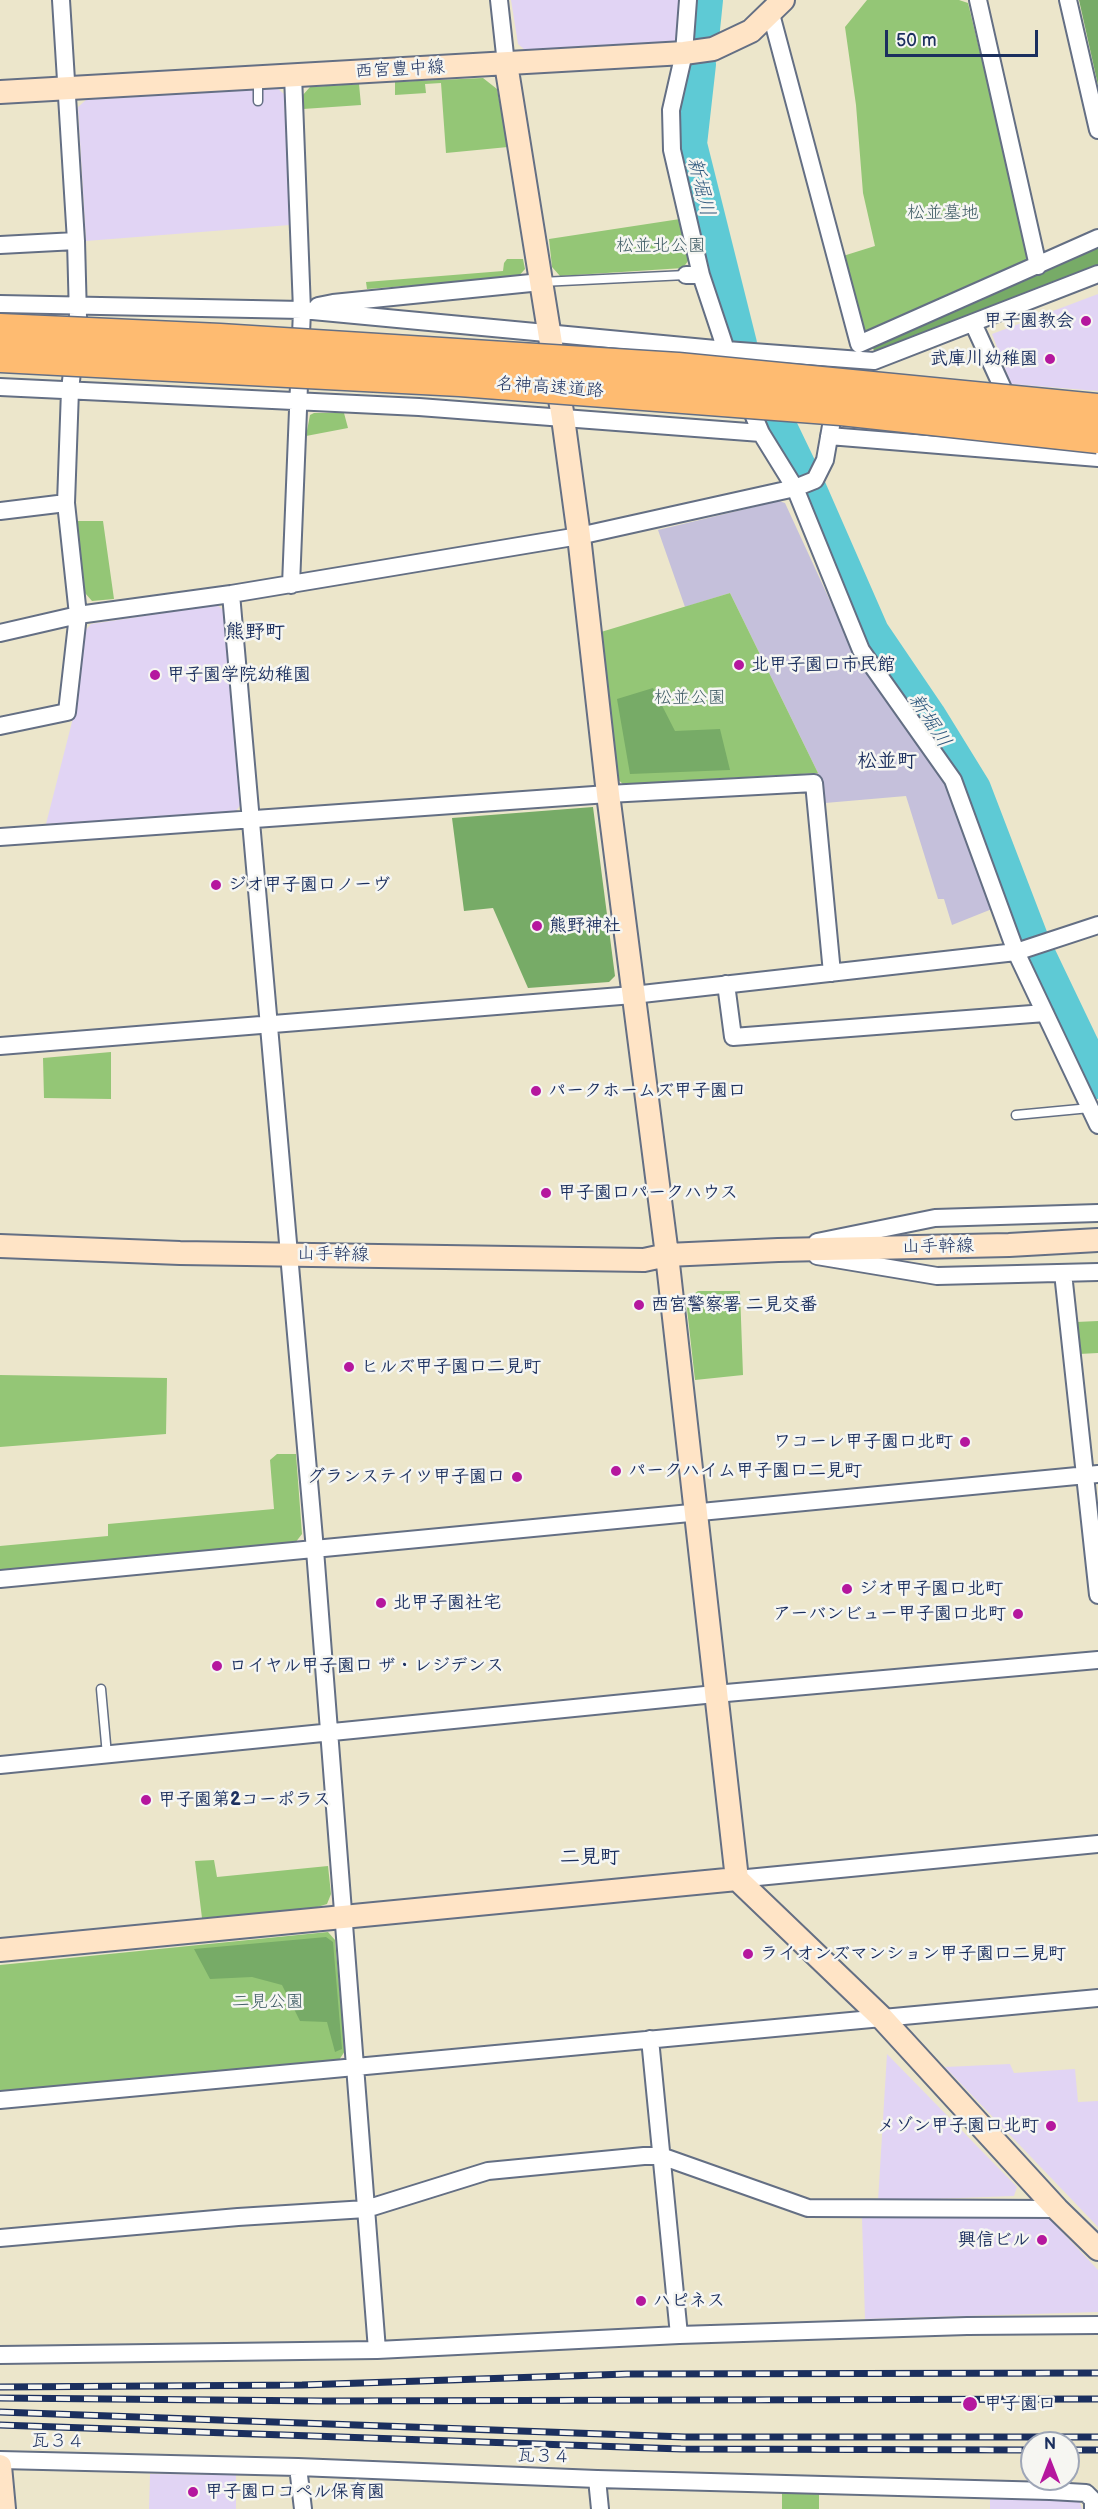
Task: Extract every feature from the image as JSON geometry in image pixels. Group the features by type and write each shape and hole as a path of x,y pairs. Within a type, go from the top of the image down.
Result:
{"highway":[{"name":"名神高速道路","path":"0,329 232,340 678,368 1098,409"},
{"name":"名神高速道路","path":"0,357 460,381 841,410 1098,438"}],"street":[{"path":"0,726 67,712 78,615 66,502 70,390 79,307 61,0"},
{"path":"499,0 506,64 563,418 579,536 608,794 666,1255 736,1879 881,2017 1057,2209 1098,2249"},
{"path":"688,0 684,53 671,111 672,150 693,275 760,433 804,484 861,650 953,780 1045,1012 1098,1125"},
{"path":"978,0 1038,266"},
{"path":"1068,0 1098,130"},
{"path":"777,7 859,344"},
{"name":"西宮豊中線","path":"0,92 684,53 713,49 751,31 777,7"},
{"path":"291,585 302,310 293,75"},
{"path":"0,633 78,615 291,585 579,536 804,484 825,460 844,358 859,344 1098,238"},
{"path":"0,245 76,241"},
{"path":"0,304 302,310 726,350 874,361 1098,274"},
{"path":"302,310 333,303 541,282"},
{"path":"973,323 1031,452"},
{"path":"0,387 419,407 760,433"},
{"path":"829,436 1098,458"},
{"path":"0,511 66,502"},
{"path":"231,594 315,1550 378,2350"},
{"path":"0,837 608,794 814,783 832,973"},
{"path":"0,1047 633,995 832,973 1020,951 1098,925"},
{"path":"726,984 733,1037 1045,1012"},
{"path":"778,1250 935,1218 1098,1213"},
{"name":"山手幹線","path":"0,1246 644,1260 666,1255 778,1250 1009,1245 1098,1240"},
{"path":"778,1250 937,1276 1098,1272"},
{"path":"1063,1273 1091,1474 1098,1595"},
{"path":"0,1579 696,1514 1091,1474"},
{"path":"0,1765 715,1694 1098,1660"},
{"path":"0,1950 1098,1844"},
{"path":"0,2100 1098,1998"},
{"path":"650,2039 679,2335"},
{"path":"0,2238 238,2217 366,2209 488,2171 644,2156 662,2156 808,2208 1057,2209"},
{"path":"0,2355 378,2350 679,2335 967,2326 1098,2325"},
{"name":"瓦３４","path":"0,2460 298,2467 597,2479 1086,2493 1093,2500 1093,2509"},
{"path":"0,2466 4,2509"},
{"path":"298,2467 303,2509"},
{"path":"597,2479 600,2509"}],"lane":[{"path":"258,77 258,101"},
{"path":"541,282 693,275"},
{"path":"1016,1115 1090,1108"},
{"path":"101,1689 107,1755"}],"shaded area":[{"path":"511,0 680,0 675,43 525,50 518,44"},
{"path":"277,88 284,94 290,225 86,241 78,107 87,99"},
{"name":"武庫川幼稚園","path":"1098,294 1098,391 1011,384 992,334"},
{"path":"779,501 785,503 849,642 943,779 992,909 952,925 944,899 938,899 906,796 825,803 818,773 730,593 685,607 658,530"},
{"name":"甲子園学院幼稚園","path":"217,605 227,613 242,803 235,812 46,824 73,718 85,631 91,624"},
{"path":"887,2054 1017,2187 1014,2196 878,2201"},
{"path":"1010,2064 1014,2073 1075,2069 1078,2102 1098,2101 1098,2227 945,2067"},
{"path":"1045,2214 1098,2270 1098,2312 865,2319 862,2218"},
{"name":"甲子園口コペル保育園","path":"150,2474 236,2475 236,2509 149,2509"},
{"path":"990,2495 1078,2497 1082,2509 990,2509"}],"green space":[{"name":"松並墓地","path":"867,0 959,0 968,3 1031,262 863,335 843,256 875,246 863,193 856,105 845,27"},
{"path":"1079,0 1098,0 1098,85"},
{"path":"483,78 497,89 508,147 446,153 441,83 425,84 426,93 395,95 395,82"},
{"path":"359,84 361,105 303,109 302,96 310,87"},
{"name":"松並北公園","path":"680,219 690,258 683,268 560,276 552,267 549,239"},
{"path":"1098,245 1098,267 875,354 872,345"},
{"path":"507,259 523,259 525,269 518,277 367,289 366,282 503,271"},
{"path":"344,413 348,428 306,436 310,415"},
{"path":"77,521 103,521 114,599 92,601 85,593"},
{"name":"松並公園","path":"730,593 818,773 623,784 616,778 601,632"},
{"path":"653,688 675,731 720,729 730,770 630,774 617,699"},
{"name":"熊野神社","path":"593,807 615,976 609,982 528,988 493,908 464,911 452,818"},
{"path":"111,1052 111,1099 44,1098 43,1058"},
{"path":"698,1291 740,1291 743,1375 695,1380 686,1300"},
{"path":"1098,1321 1098,1353 1079,1354 1076,1322"},
{"path":"0,1375 167,1378 166,1434 0,1447"},
{"path":"277,1454 296,1454 302,1534 295,1543 0,1572 0,1546 108,1536 108,1524 274,1509 270,1460"},
{"path":"214,1860 217,1877 328,1866 331,1894 327,1904 311,1909 202,1918 195,1861"},
{"name":"二見公園","path":"328,1932 335,1940 345,2051 339,2060 0,2091 0,1965"},
{"path":"326,1937 333,1942 342,2049 335,2052 327,2022 300,2021 282,1985 252,1977 210,1979 194,1949"},
{"path":"782,2491 819,2491 819,2509 782,2509"}],"waterway":[{"name":"新堀川","path":"701,39 705,0"},
{"name":"新堀川","path":"698,64 689,144 739,344"},
{"name":"新堀川","path":"755,377 805,481 871,632 928,716 973,789 1032,943 1098,1081"}],"railway":[{"path":"0,2387 302,2385 627,2374 1098,2373"},
{"path":"0,2398 323,2401 1098,2399"},
{"path":"0,2412 685,2437 1098,2437"},
{"path":"0,2425 681,2449 1020,2450"},
{"path":"1080,2450 1098,2450"}],"place":[{"name":"甲子園教会","path":"1086,321"},
{"name":"武庫川幼稚園","path":"1050,359"},
{"name":"北甲子園口市民館","path":"739,665"},
{"name":"甲子園学院幼稚園","path":"155,675"},
{"name":"ジオ甲子園口ノーヴ","path":"216,885"},
{"name":"熊野神社","path":"537,926"},
{"name":"パークホームズ甲子園口","path":"536,1091"},
{"name":"甲子園口パークハウス","path":"546,1193"},
{"name":"西宮警察署 二見交番","path":"639,1305"},
{"name":"ヒルズ甲子園口二見町","path":"349,1367"},
{"name":"ワコーレ甲子園口北町","path":"965,1442"},
{"name":"パークハイム甲子園口二見町","path":"616,1471"},
{"name":"グランステイツ甲子園口","path":"517,1477"},
{"name":"ジオ甲子園口北町","path":"847,1589"},
{"name":"北甲子園社宅","path":"381,1603"},
{"name":"アーバンビュー甲子園口北町","path":"1018,1614"},
{"name":"ロイヤル甲子園口 ザ・レジデンス","path":"217,1666"},
{"name":"甲子園第2コーポラス","path":"146,1800"},
{"name":"ライオンズマンション甲子園口二見町","path":"748,1954"},
{"name":"メゾン甲子園口北町","path":"1051,2126"},
{"name":"興信ビル","path":"1042,2240"},
{"name":"ハピネス","path":"641,2301"},
{"name":"甲子園口","path":"970,2404"},
{"name":"甲子園口コペル保育園","path":"193,2492"}],"district":[{"name":"熊野町","path":"255,633"},
{"name":"松並町","path":"887,762"},
{"name":"二見町","path":"590,1858"}]}
